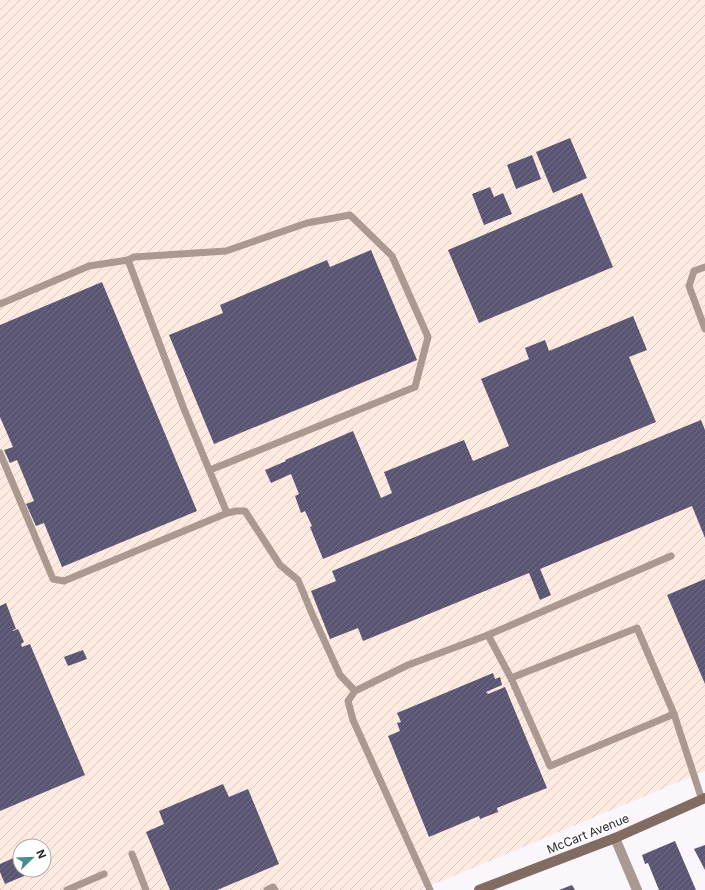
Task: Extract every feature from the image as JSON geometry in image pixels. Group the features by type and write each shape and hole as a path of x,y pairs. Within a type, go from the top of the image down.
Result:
{"main road":[{"name":"McCart Avenue","path":"479,890 615,838 703,799"}],"street":[{"path":"615,838 637,890"}],"lane":[{"path":"0,304 89,266 128,260 134,257 226,251 306,223 350,216 392,256 428,336 415,387 210,470"},
{"path":"128,260 184,409 228,513"},
{"path":"705,267 694,272 689,286 705,329"},
{"path":"0,453 53,579 64,581 228,513 245,511 280,565 298,580 312,616 340,675 355,691"},
{"path":"430,890 353,720 348,702 355,691 408,665 488,635 671,556"},
{"path":"511,678 637,628 674,714 703,799"},
{"path":"488,635 511,678 550,766 674,714"},
{"path":"132,854 146,890"},
{"path":"68,890 104,874"},
{"path":"267,890 273,887 275,890"}],"shaded area":[{"path":"0,0 705,0 705,771 420,890 0,890"}],"building":[{"path":"570,138 587,178 553,193 536,152"},
{"path":"532,155 541,179 516,189 507,165"},
{"path":"490,187 494,197 503,193 512,214 484,225 472,194"},
{"path":"582,193 613,267 479,323 448,250"},
{"path":"371,250 417,360 214,444 169,335 223,313 220,305 327,260 330,267"},
{"path":"102,282 197,511 62,567 44,523 36,526 26,504 34,501 17,460 10,463 4,450 13,447 0,417 0,325"},
{"path":"633,316 647,350 629,357 656,422 323,559 310,527 312,526 305,511 301,513 295,496 299,494 291,474 271,483 265,470 353,431 381,498 392,493 384,472 464,440 473,461 509,446 481,379 529,359 525,348 545,340 549,351"},
{"path":"701,420 705,430 705,538 692,506 540,569 551,595 540,600 529,573 363,641 358,628 330,639 311,591 336,581 332,571"},
{"path":"705,579 705,684 667,595"},
{"path":"6,603 16,629 13,631 18,629 24,642 21,644 22,647 30,644 85,775 0,811 0,606"},
{"path":"83,650 87,659 68,666 64,657"},
{"path":"493,673 495,679 500,677 502,685 486,692 488,694 505,687 547,788 497,808 498,812 480,819 479,816 429,837 388,736 400,731 397,723 401,722 397,713"},
{"path":"223,784 229,797 248,789 279,864 217,890 170,890 146,832 164,824 159,811"},
{"path":"675,841 696,890 659,890 648,863 645,864 642,855"},
{"path":"705,845 705,870 694,849"},
{"path":"12,859 12,878 19,878 5,884 0,872 0,864"},
{"path":"572,885 575,890 559,890"}]}
